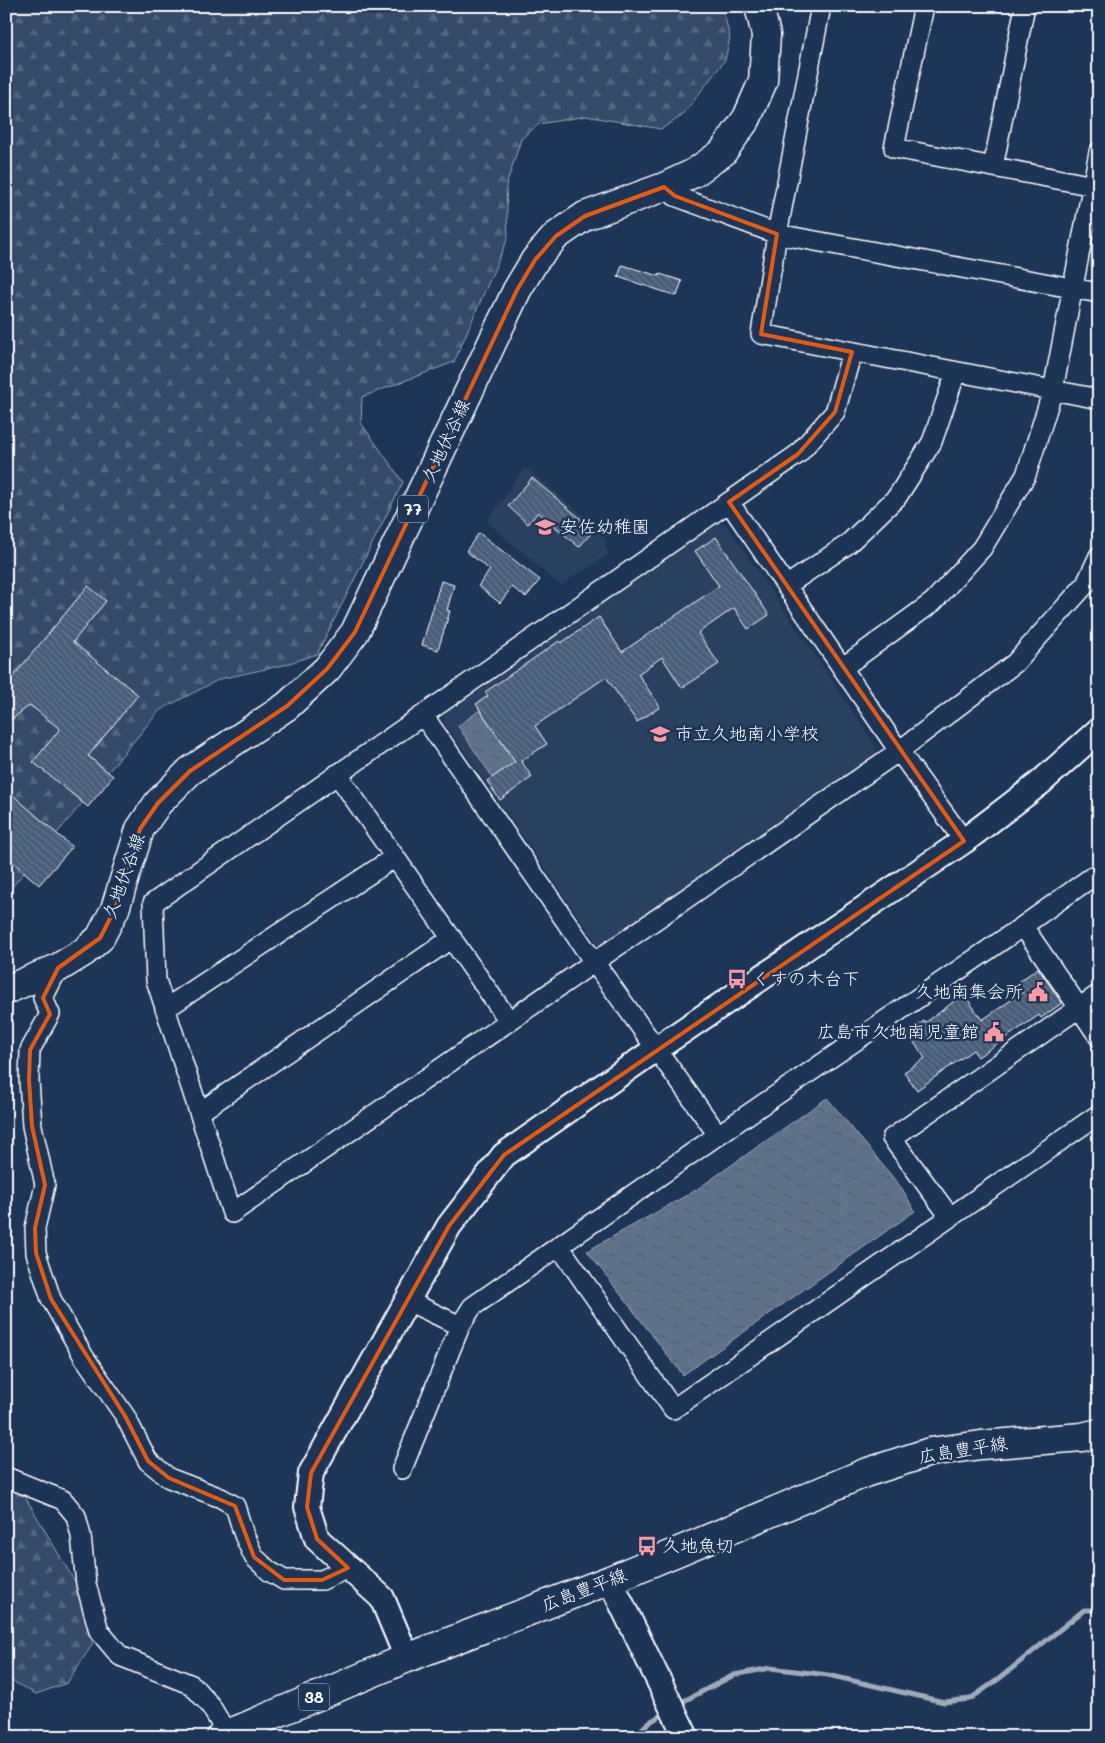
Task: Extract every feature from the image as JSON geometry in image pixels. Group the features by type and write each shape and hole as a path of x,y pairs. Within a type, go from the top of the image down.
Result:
{"main road":[{"name":"久地伏谷線","path":"6,990 58,968 84,952 100,938 115,909 140,829 158,803 190,771 287,706 327,669 355,632 517,290 535,260 556,236 585,216 664,187 694,173 722,153 747,118 763,81 766,35 759,6"},
{"name":"広島豊平線","path":"224,1735 407,1658 610,1580 865,1474 930,1452 1093,1429"}],"street":[{"path":"821,6 761,334 1099,399"},
{"path":"924,6 894,148 1096,187"},
{"path":"993,167 1025,6"},
{"path":"842,668 933,602 982,548 1026,476 1053,390 1073,288 1096,187 1099,152"},
{"path":"664,187 675,196 778,234 1099,293"},
{"path":"852,352 835,412 798,454 153,903 156,980 232,1213 899,751 1015,663 1092,588 1099,556"},
{"path":"786,586 848,544 897,497 932,442 956,372"},
{"path":"728,502 899,751 964,841"},
{"path":"423,715 594,962 718,1135"},
{"path":"407,1658 382,1598 317,1539 307,1508 311,1473 342,1421 406,1300 449,1226 504,1154 964,841 1040,783 1099,730"},
{"path":"337,774 510,1021"},
{"path":"166,1009 396,857"},
{"path":"402,1469 460,1326 472,1307 1099,872"},
{"path":"1023,926 1099,1036"},
{"path":"200,1112 452,938"},
{"path":"58,968 43,998 50,1014 30,1050 28,1080 32,1126 45,1185 35,1228 36,1253 51,1299 84,1356 125,1416 148,1462 169,1478 221,1498 235,1506 254,1557 284,1580 322,1580 348,1568"},
{"path":"950,1217 892,1138 1099,994"},
{"path":"559,1246 673,1409 1099,1114"},
{"path":"406,1300 460,1326"},
{"path":"6,1477 64,1500 76,1516 81,1536 86,1584 99,1631 120,1656 192,1685 210,1705 224,1735"},
{"path":"610,1580 686,1737"}],"highlighted area":[{"path":"664,187 675,196 777,234 761,334 852,352 835,412 798,454 729,502 964,841 504,1155 449,1226 311,1473 307,1507 317,1539 348,1568 322,1580 284,1580 254,1557 235,1506 169,1478 148,1461 125,1416 51,1299 36,1253 35,1228 45,1185 32,1126 29,1080 30,1050 50,1014 43,998 58,968 100,938 115,909 140,829 158,803 190,771 287,706 327,669 355,632 517,290 535,260 556,236 585,216"}],"shaded area":[{"name":"安佐幼稚園","path":"525,467 603,532 608,555 560,585 487,522"},
{"name":"市立久地南小学校","path":"715,523 726,524 876,746 875,756 604,946 597,943 443,721 448,708"}],"green space":[{"path":"6,6 722,6 730,37 725,60 682,116 661,129 586,116 539,124 521,139 506,186 508,238 454,362 362,397 361,423 403,482 317,654 284,665 220,679 160,710 6,894"},
{"path":"6,1464 92,1611 92,1645 67,1683 36,1694 6,1678"}],"water":[{"path":"480,710 515,762 493,778 458,726"},
{"path":"827,1098 901,1187 915,1211 683,1375 587,1251 696,1190"}],"building":[{"path":"622,265 682,281 677,296 618,277"},
{"path":"532,478 594,530 579,547 538,512 528,524 508,506"},
{"path":"479,533 540,580 526,597 512,587 500,603 478,586 490,570 466,551"},
{"path":"716,537 769,615 748,629 734,608 698,633 719,664 682,688 662,657 638,674 660,707 637,722 606,677 535,726 547,744 521,761 532,777 500,800 487,781 515,762 476,704 488,696 485,692 559,641 561,643 599,617 622,652 719,586 695,551"},
{"path":"441,581 454,585 447,610 450,611 438,650 422,645"},
{"path":"88,586 106,601 73,642 138,695 88,756 113,776 88,807 33,762 60,729 30,705 6,724 6,685"},
{"path":"6,789 72,847 39,885 6,856"},
{"path":"1038,968 1062,1003 1041,1018 1039,1015 978,1057 973,1050 917,1090 904,1072 925,1058 907,1033 924,1021 925,1023 964,994 982,1020 1023,992 1017,983"}],"waterway":[{"path":"678,1704 734,1675 770,1668 828,1675 944,1702 970,1699 1000,1678 1084,1610 1099,1610"},
{"path":"634,1737 648,1723 667,1712"}],"place":[{"name":"安佐幼稚園","path":"545,527"},
{"name":"市立久地南小学校","path":"660,734"},
{"name":"くすの木台下","path":"737,979"},
{"name":"久地南集会所","path":"1038,992"},
{"name":"広島市久地南児童館","path":"994,1032"},
{"name":"久地魚切","path":"647,1546"}]}
